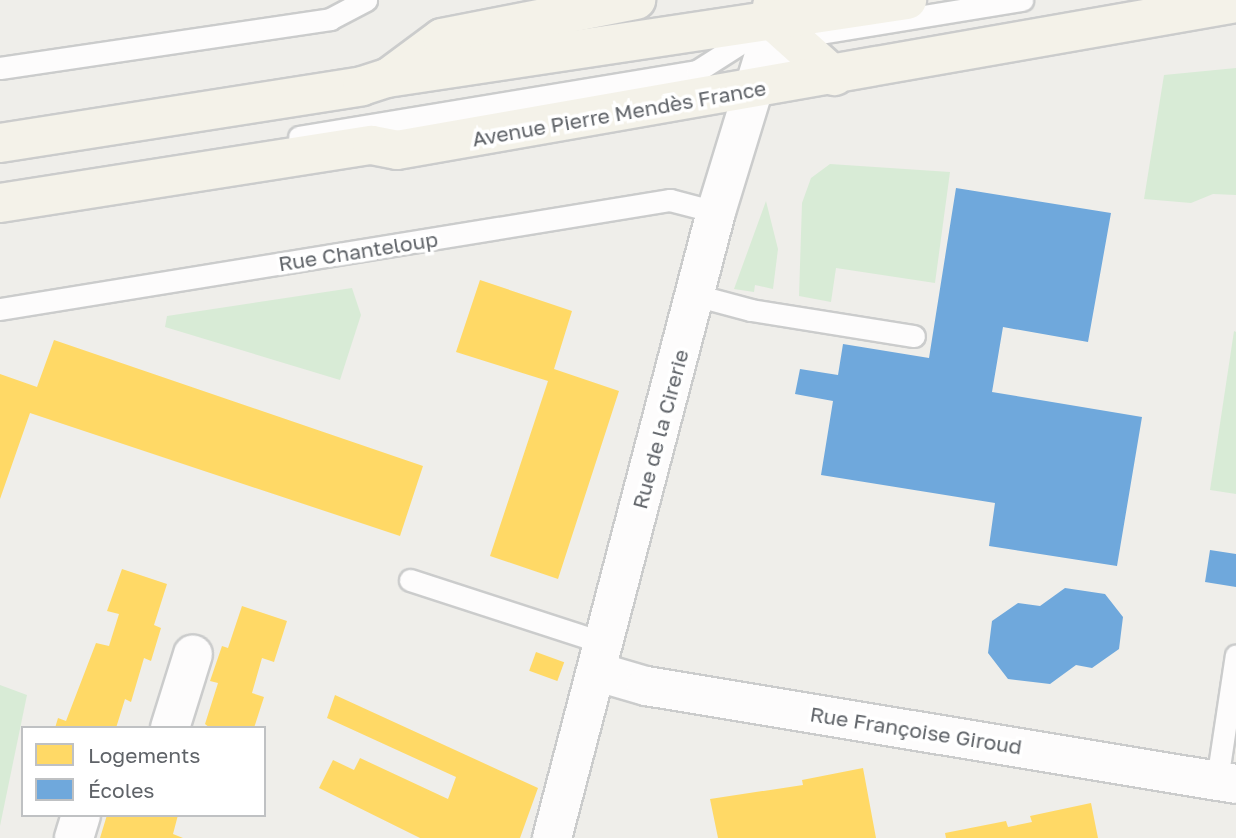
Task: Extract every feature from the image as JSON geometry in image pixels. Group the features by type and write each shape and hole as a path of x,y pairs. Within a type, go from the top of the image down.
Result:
{"main road":[{"path":"387,78 442,38 636,0"},
{"path":"0,143 387,78 906,0"},
{"name":"Avenue Pierre Mendès France","path":"0,203 372,145 397,150 752,92 1236,3"},
{"path":"786,17 834,76"}],"street":[{"name":"Rue de la Cirerie","path":"552,838 716,212 752,92 786,17"},
{"path":"171,726 193,654"},
{"name":"Rue Françoise Giroud","path":"601,658 646,686 1226,782"},
{"path":"74,838 80,817"}],"lane":[{"path":"0,68 330,19 366,0"},
{"path":"0,188 697,71 786,17 814,34 1022,0"},
{"name":"Rue Chanteloup","path":"0,309 670,200 716,212"},
{"path":"695,295 751,310 914,336"},
{"path":"410,580 601,658"},
{"path":"1226,782 1236,655"}],"green space":[{"path":"1236,68 1236,195 1213,194 1191,203 1144,199 1164,75"},
{"path":"830,164 950,172 935,283 836,268 831,302 799,296 802,203 811,178"},
{"path":"766,201 778,249 773,289 755,285 754,292 734,289"},
{"path":"352,288 361,315 340,380 165,327 167,316"},
{"path":"1234,331 1236,332 1236,494 1210,490"},
{"path":"0,685 27,695 0,826"}],"building: Logements":[{"path":"480,280 572,311 554,369 619,391 558,579 490,556 548,381 456,352"},
{"path":"54,340 423,466 400,536 30,413 0,499 0,374 37,387"},
{"path":"122,569 167,584 154,625 161,628 151,661 144,658 131,702 125,699 117,726 56,726 58,718 66,721 96,643 109,646 119,614 107,611"},
{"path":"242,606 287,621 274,662 262,658 252,693 264,697 255,726 205,724 218,683 210,681 222,646 228,648"},
{"path":"536,652 564,662 557,681 529,671"},
{"path":"335,695 538,788 520,838 420,838 319,788 333,760 354,770 360,758 448,799 456,777 327,718"},
{"path":"863,768 876,838 718,838 710,799 803,785 802,780"},
{"path":"1091,803 1098,838 946,838 945,833 1006,821 1008,827 1032,822 1030,816"},
{"path":"106,817 177,817 173,834 183,838 100,838"}],"building: Écoles":[{"path":"956,188 1111,213 1088,342 1003,327 992,392 1142,417 1117,566 989,546 995,503 821,475 833,401 795,394 800,369 838,375 843,344 929,358"},
{"path":"1210,550 1236,554 1236,587 1205,582"},
{"path":"1065,588 1105,594 1123,617 1119,649 1092,668 1076,665 1050,684 1008,679 988,653 992,621 1018,603 1040,606"}]}
